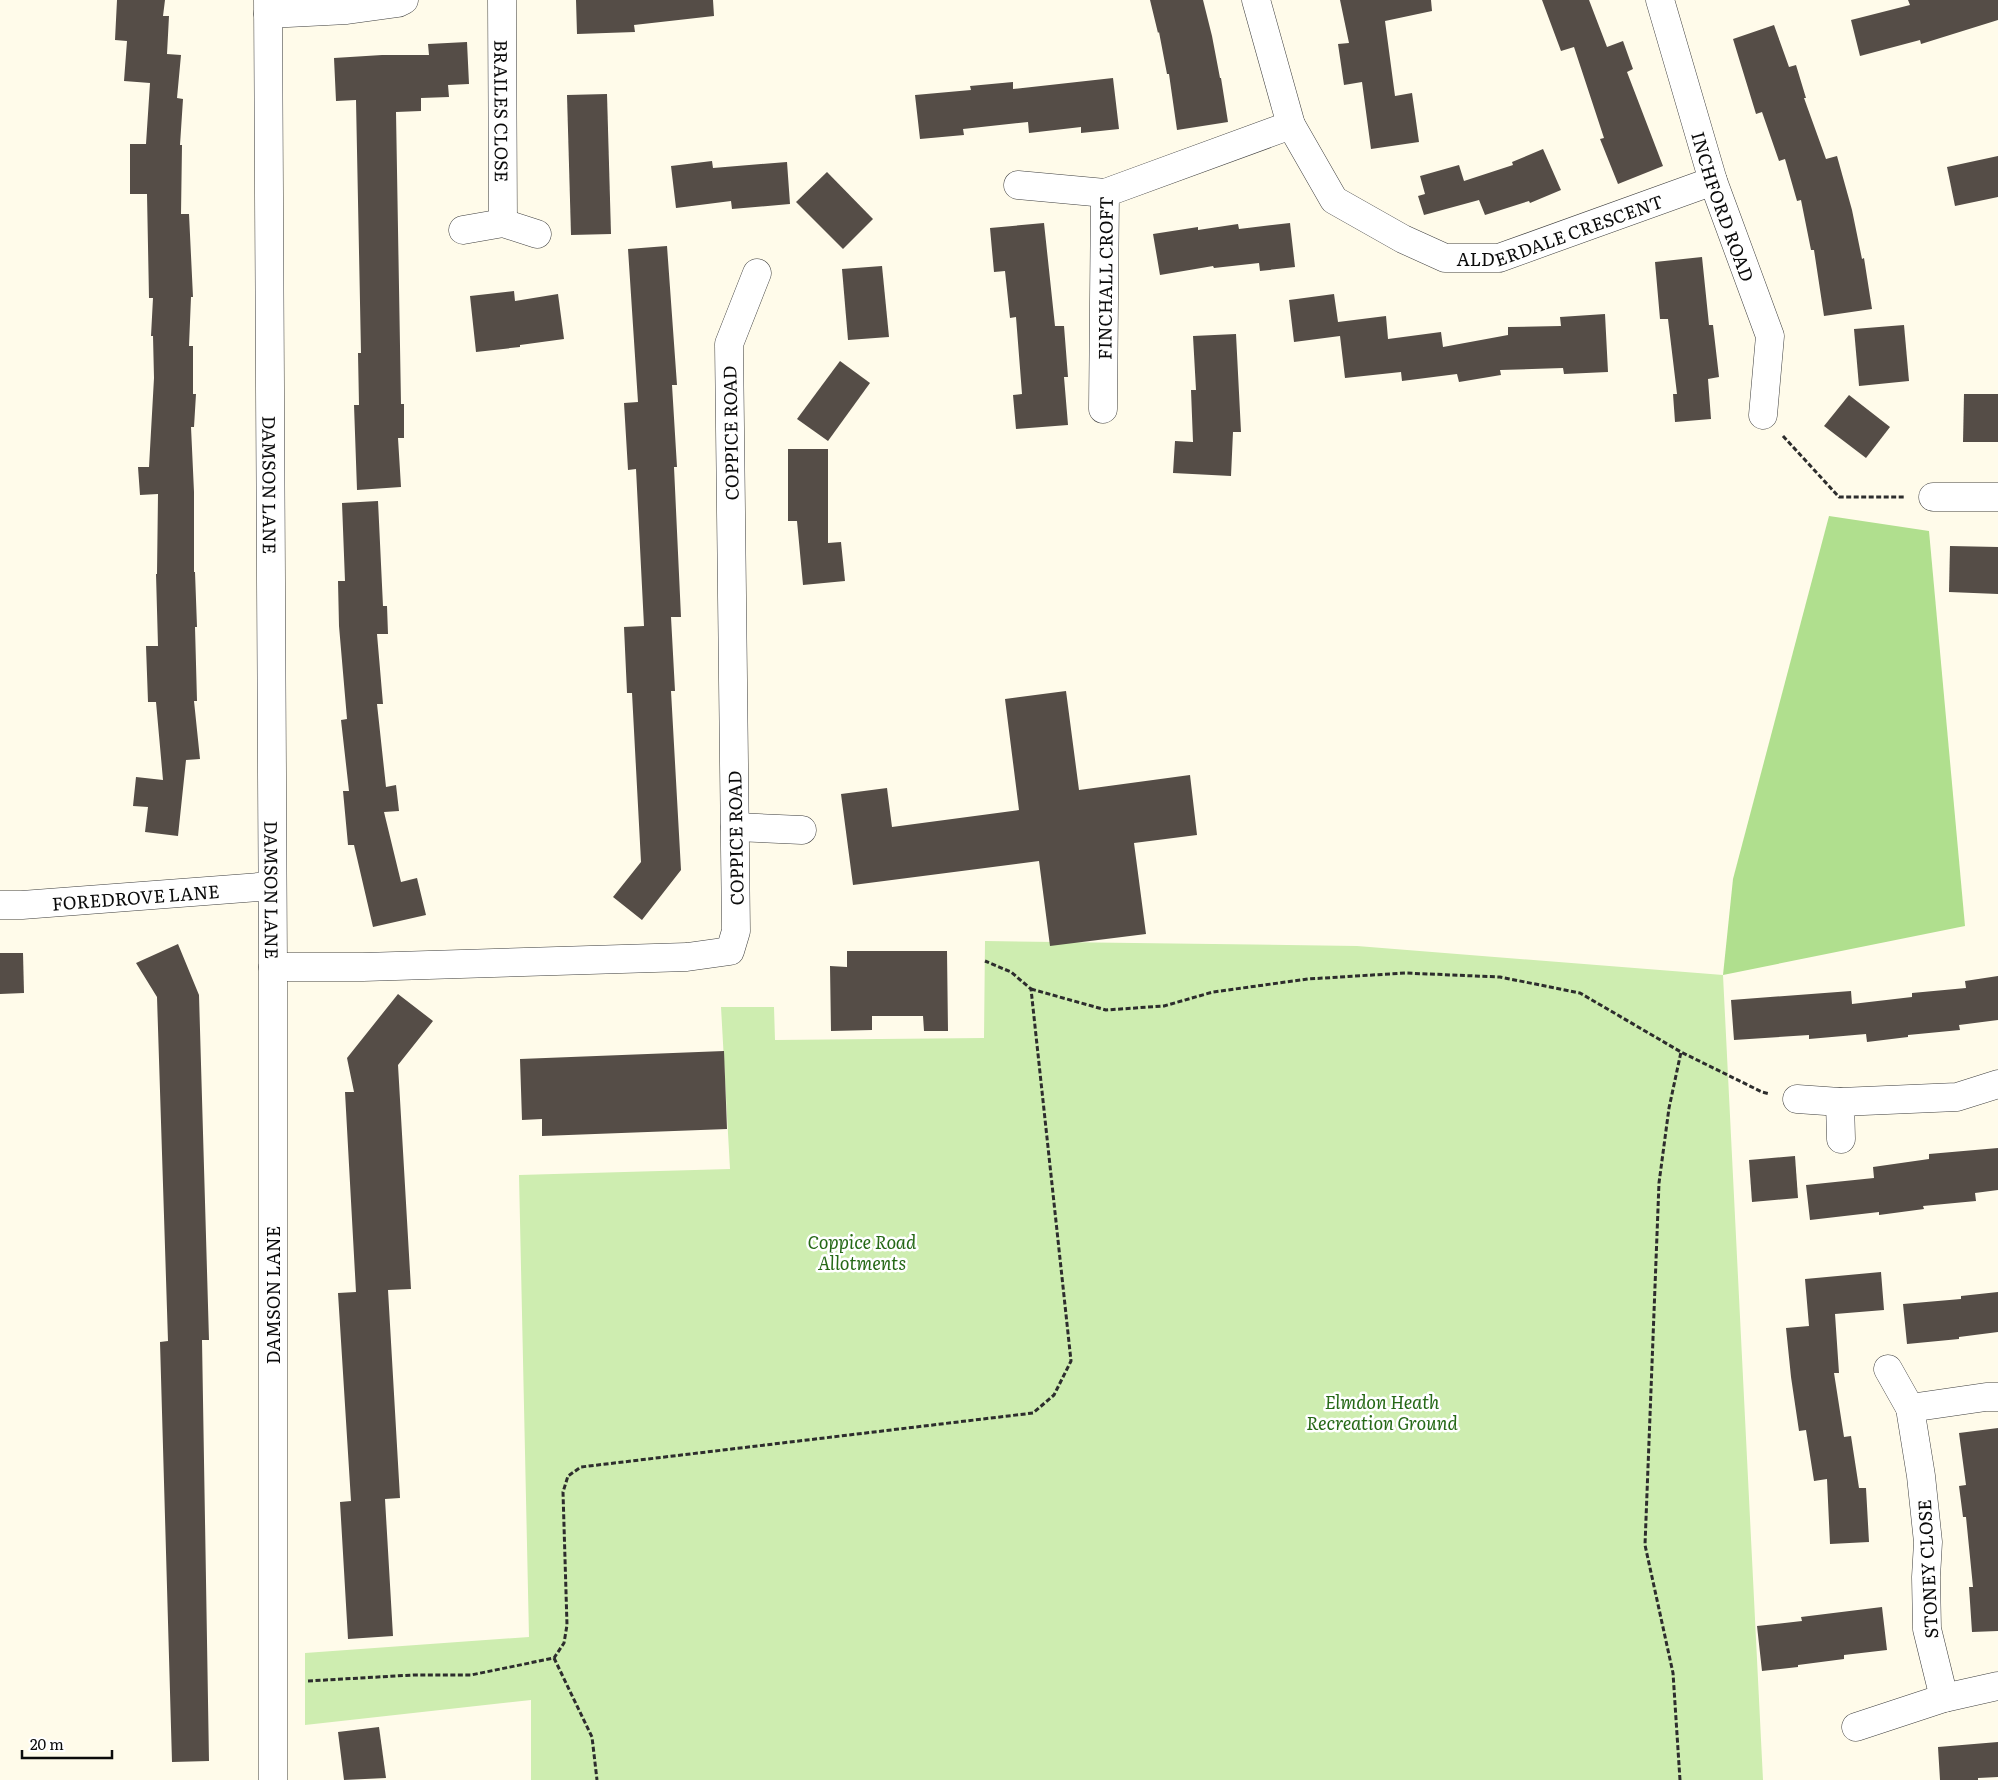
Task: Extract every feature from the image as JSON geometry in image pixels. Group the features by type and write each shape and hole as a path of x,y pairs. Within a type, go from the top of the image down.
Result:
{"street":[{"path":"268,7 347,10 398,3 404,0"},
{"name":"BRAILES CLOSE","path":"502,0 503,223"},
{"name":"ALDERDALE CRESCENT","path":"1256,0 1291,125 1334,200 1403,239 1445,258 1499,258 1713,181"},
{"name":"INCHFORD ROAD","path":"1660,0 1713,181 1770,336 1763,415"},
{"name":"DAMSON LANE","path":"268,7 273,967 273,1780"},
{"name":"FINCHALL CROFT","path":"1103,409 1105,193 1291,125"},
{"path":"1018,185 1105,193"},
{"path":"463,230 503,223 537,234"},
{"name":"COPPICE ROAD","path":"273,967 363,967 687,957 730,951 736,931 729,344 757,273"},
{"path":"1933,497 1998,497"},
{"path":"735,828 802,830"},
{"name":"FOREDROVE LANE","path":"0,905 22,905 272,886"},
{"path":"1797,1099 1840,1102 1957,1097 1998,1084"},
{"path":"1840,1102 1841,1139"},
{"path":"1888,1368 1910,1408 1998,1397"},
{"name":"STONEY CLOSE","path":"1910,1408 1928,1542 1926,1577 1927,1629 1944,1698"},
{"path":"1856,1727 1944,1698 1998,1686"}],"path":[{"path":"1763,415 1839,497 1933,497"},
{"path":"985,962 1011,972 1031,989 1106,1010 1164,1006 1213,992 1308,979 1405,973 1500,977 1580,993 1681,1052 1762,1092 1797,1099"},
{"path":"308,1681 413,1674 471,1675 554,1658 564,1643 567,1625 564,1492 568,1476 581,1467 1033,1413 1054,1395 1071,1361 1031,989"},
{"path":"1680,1780 1672,1673 1645,1545 1659,1182 1669,1108 1681,1052"},
{"path":"554,1658 592,1738 598,1780"}],"green space":[{"path":"1829,516 1929,531 1965,926 1723,975 1733,879"},
{"name":"Elmdon Heath Recreation Ground","path":"985,941 1357,946 1723,975 1763,1780 531,1780 531,1700 305,1725 305,1653 529,1637 519,1175 730,1169 721,1007 774,1007 775,1040 984,1038"}],"building":[{"path":"117,0 165,0 163,16 169,16 167,54 181,55 177,98 183,99 180,145 182,145 181,214 189,214 193,297 191,297 189,346 193,346 193,394 196,394 194,427 191,427 197,627 195,627 197,701 194,701 200,759 186,760 178,836 145,832 148,807 133,806 136,777 163,780 156,702 148,702 146,646 158,646 156,574 158,494 140,495 138,467 149,467 154,378 153,336 151,336 153,298 149,298 147,194 130,194 130,144 146,144 150,83 124,81 127,41 115,40"},
{"path":"576,0 713,0 714,16 634,25 635,32 577,34"},
{"path":"1150,0 1203,0 1221,78 1228,122 1177,130 1169,74 1167,74 1159,32"},
{"path":"1340,0 1431,0 1432,11 1385,21 1395,96 1412,93 1419,142 1371,149 1362,82 1344,85 1338,44 1349,43"},
{"path":"1542,0 1589,0 1607,47 1623,41 1633,69 1627,72 1663,166 1618,184 1600,139 1604,138 1574,47 1561,51"},
{"path":"1908,0 1998,0 1998,20 1921,44 1920,40 1860,56 1851,20 1910,5"},
{"path":"1774,25 1789,67 1796,65 1806,98 1804,98 1826,159 1837,156 1852,210 1862,259 1864,258 1872,309 1824,316 1814,250 1811,250 1801,200 1797,201 1785,159 1779,161 1762,112 1756,114 1733,39"},
{"path":"467,42 469,84 448,85 449,97 421,98 421,111 396,112 401,404 404,404 404,438 398,438 401,487 357,490 354,405 359,405 358,353 361,353 356,100 336,101 334,58 429,55 428,44"},
{"path":"1113,78 1119,129 1081,133 1081,127 1029,133 1028,122 963,129 964,135 920,139 915,95 971,90 970,86 1013,82 1013,89"},
{"path":"607,94 611,234 571,235 567,95"},
{"path":"1543,149 1561,190 1530,203 1529,201 1485,215 1479,200 1424,215 1418,196 1425,194 1420,176 1459,165 1464,181 1513,165 1512,162"},
{"path":"1998,156 1998,197 1955,206 1947,167"},
{"path":"712,161 713,168 787,162 790,204 732,209 731,201 676,208 671,166"},
{"path":"827,172 873,219 843,249 796,202"},
{"path":"1044,223 1055,326 1064,326 1068,377 1064,377 1068,425 1016,429 1013,395 1022,394 1016,317 1010,318 1005,271 994,272 990,228"},
{"path":"1290,223 1295,267 1260,271 1259,263 1214,268 1213,266 1160,275 1153,234 1198,227 1198,230 1238,224 1239,229"},
{"path":"667,246 677,385 672,385 677,467 674,467 681,617 671,617 675,691 671,691 681,870 642,920 613,897 641,862 632,693 627,693 624,627 644,626 636,469 628,470 624,403 638,402 628,249"},
{"path":"1702,257 1709,325 1713,325 1719,377 1708,379 1711,419 1675,422 1673,394 1677,394 1668,319 1660,319 1655,262"},
{"path":"882,266 889,337 848,340 842,269"},
{"path":"514,291 515,301 558,294 564,339 476,352 470,296"},
{"path":"1334,294 1338,322 1386,316 1388,339 1441,332 1443,347 1508,335 1508,327 1561,326 1560,317 1605,314 1608,372 1564,374 1563,368 1500,370 1501,375 1459,382 1457,374 1402,381 1401,372 1345,378 1340,336 1294,342 1289,300"},
{"path":"1904,325 1909,381 1859,386 1854,329"},
{"path":"1236,334 1241,432 1233,432 1231,476 1173,473 1175,441 1193,442 1191,390 1196,390 1193,336"},
{"path":"840,361 870,383 828,441 797,419"},
{"path":"1964,394 1998,394 1998,442 1963,442"},
{"path":"1849,395 1890,427 1866,458 1824,426"},
{"path":"788,449 828,449 828,543 841,542 845,581 803,585 797,521 788,521"},
{"path":"378,501 383,606 387,606 388,634 377,634 383,704 377,704 386,787 396,785 399,811 384,812 401,882 417,878 426,915 373,927 354,845 348,845 343,791 349,791 341,720 347,719 339,626 338,581 345,581 342,503"},
{"path":"1950,546 1998,547 1998,594 1949,592"},
{"path":"1066,691 1079,790 1190,775 1197,835 1134,843 1146,934 1050,946 1039,861 853,885 841,794 887,788 892,827 1019,810 1005,699"},
{"path":"178,944 199,995 209,1340 202,1340 209,1761 172,1762 160,1342 168,1341 157,997 136,963"},
{"path":"847,951 947,951 948,1031 924,1031 923,1016 872,1016 872,1030 831,1031 830,966 847,967"},
{"path":"0,953 23,953 24,993 0,994"},
{"path":"1998,976 1998,1020 1959,1025 1960,1030 1908,1035 1908,1037 1867,1042 1866,1034 1809,1039 1809,1035 1734,1040 1731,1000 1851,991 1852,1004 1912,997 1912,993 1966,988 1965,981"},
{"path":"398,994 433,1021 398,1065 411,1289 388,1290 400,1498 385,1499 393,1636 348,1639 340,1502 351,1501 338,1293 356,1292 345,1092 354,1092 347,1058"},
{"path":"724,1051 727,1129 542,1136 542,1119 522,1120 520,1059"},
{"path":"1998,1148 1998,1190 1975,1193 1976,1201 1923,1206 1924,1209 1879,1215 1879,1212 1810,1220 1806,1185 1874,1178 1873,1167 1929,1159 1929,1154"},
{"path":"1795,1156 1798,1198 1752,1202 1749,1160"},
{"path":"1881,1272 1884,1310 1835,1314 1839,1373 1834,1373 1844,1437 1851,1436 1859,1488 1866,1488 1869,1542 1830,1544 1827,1479 1814,1481 1806,1430 1799,1431 1786,1328 1809,1326 1805,1279"},
{"path":"1998,1292 1998,1332 1959,1337 1959,1339 1907,1344 1903,1304 1961,1299 1961,1296"},
{"path":"1998,1428 1998,1631 1972,1632 1969,1587 1973,1587 1966,1517 1963,1517 1959,1486 1966,1485 1959,1433"},
{"path":"1882,1607 1887,1650 1844,1655 1844,1659 1762,1671 1757,1626 1802,1621 1801,1617"},
{"path":"379,1727 386,1778 344,1780 338,1732"},
{"path":"1998,1742 1998,1777 1978,1778 1978,1780 1940,1780 1938,1747"}],"park label":[{"name":"Coppice Road Allotments","path":"862,1251"}]}
